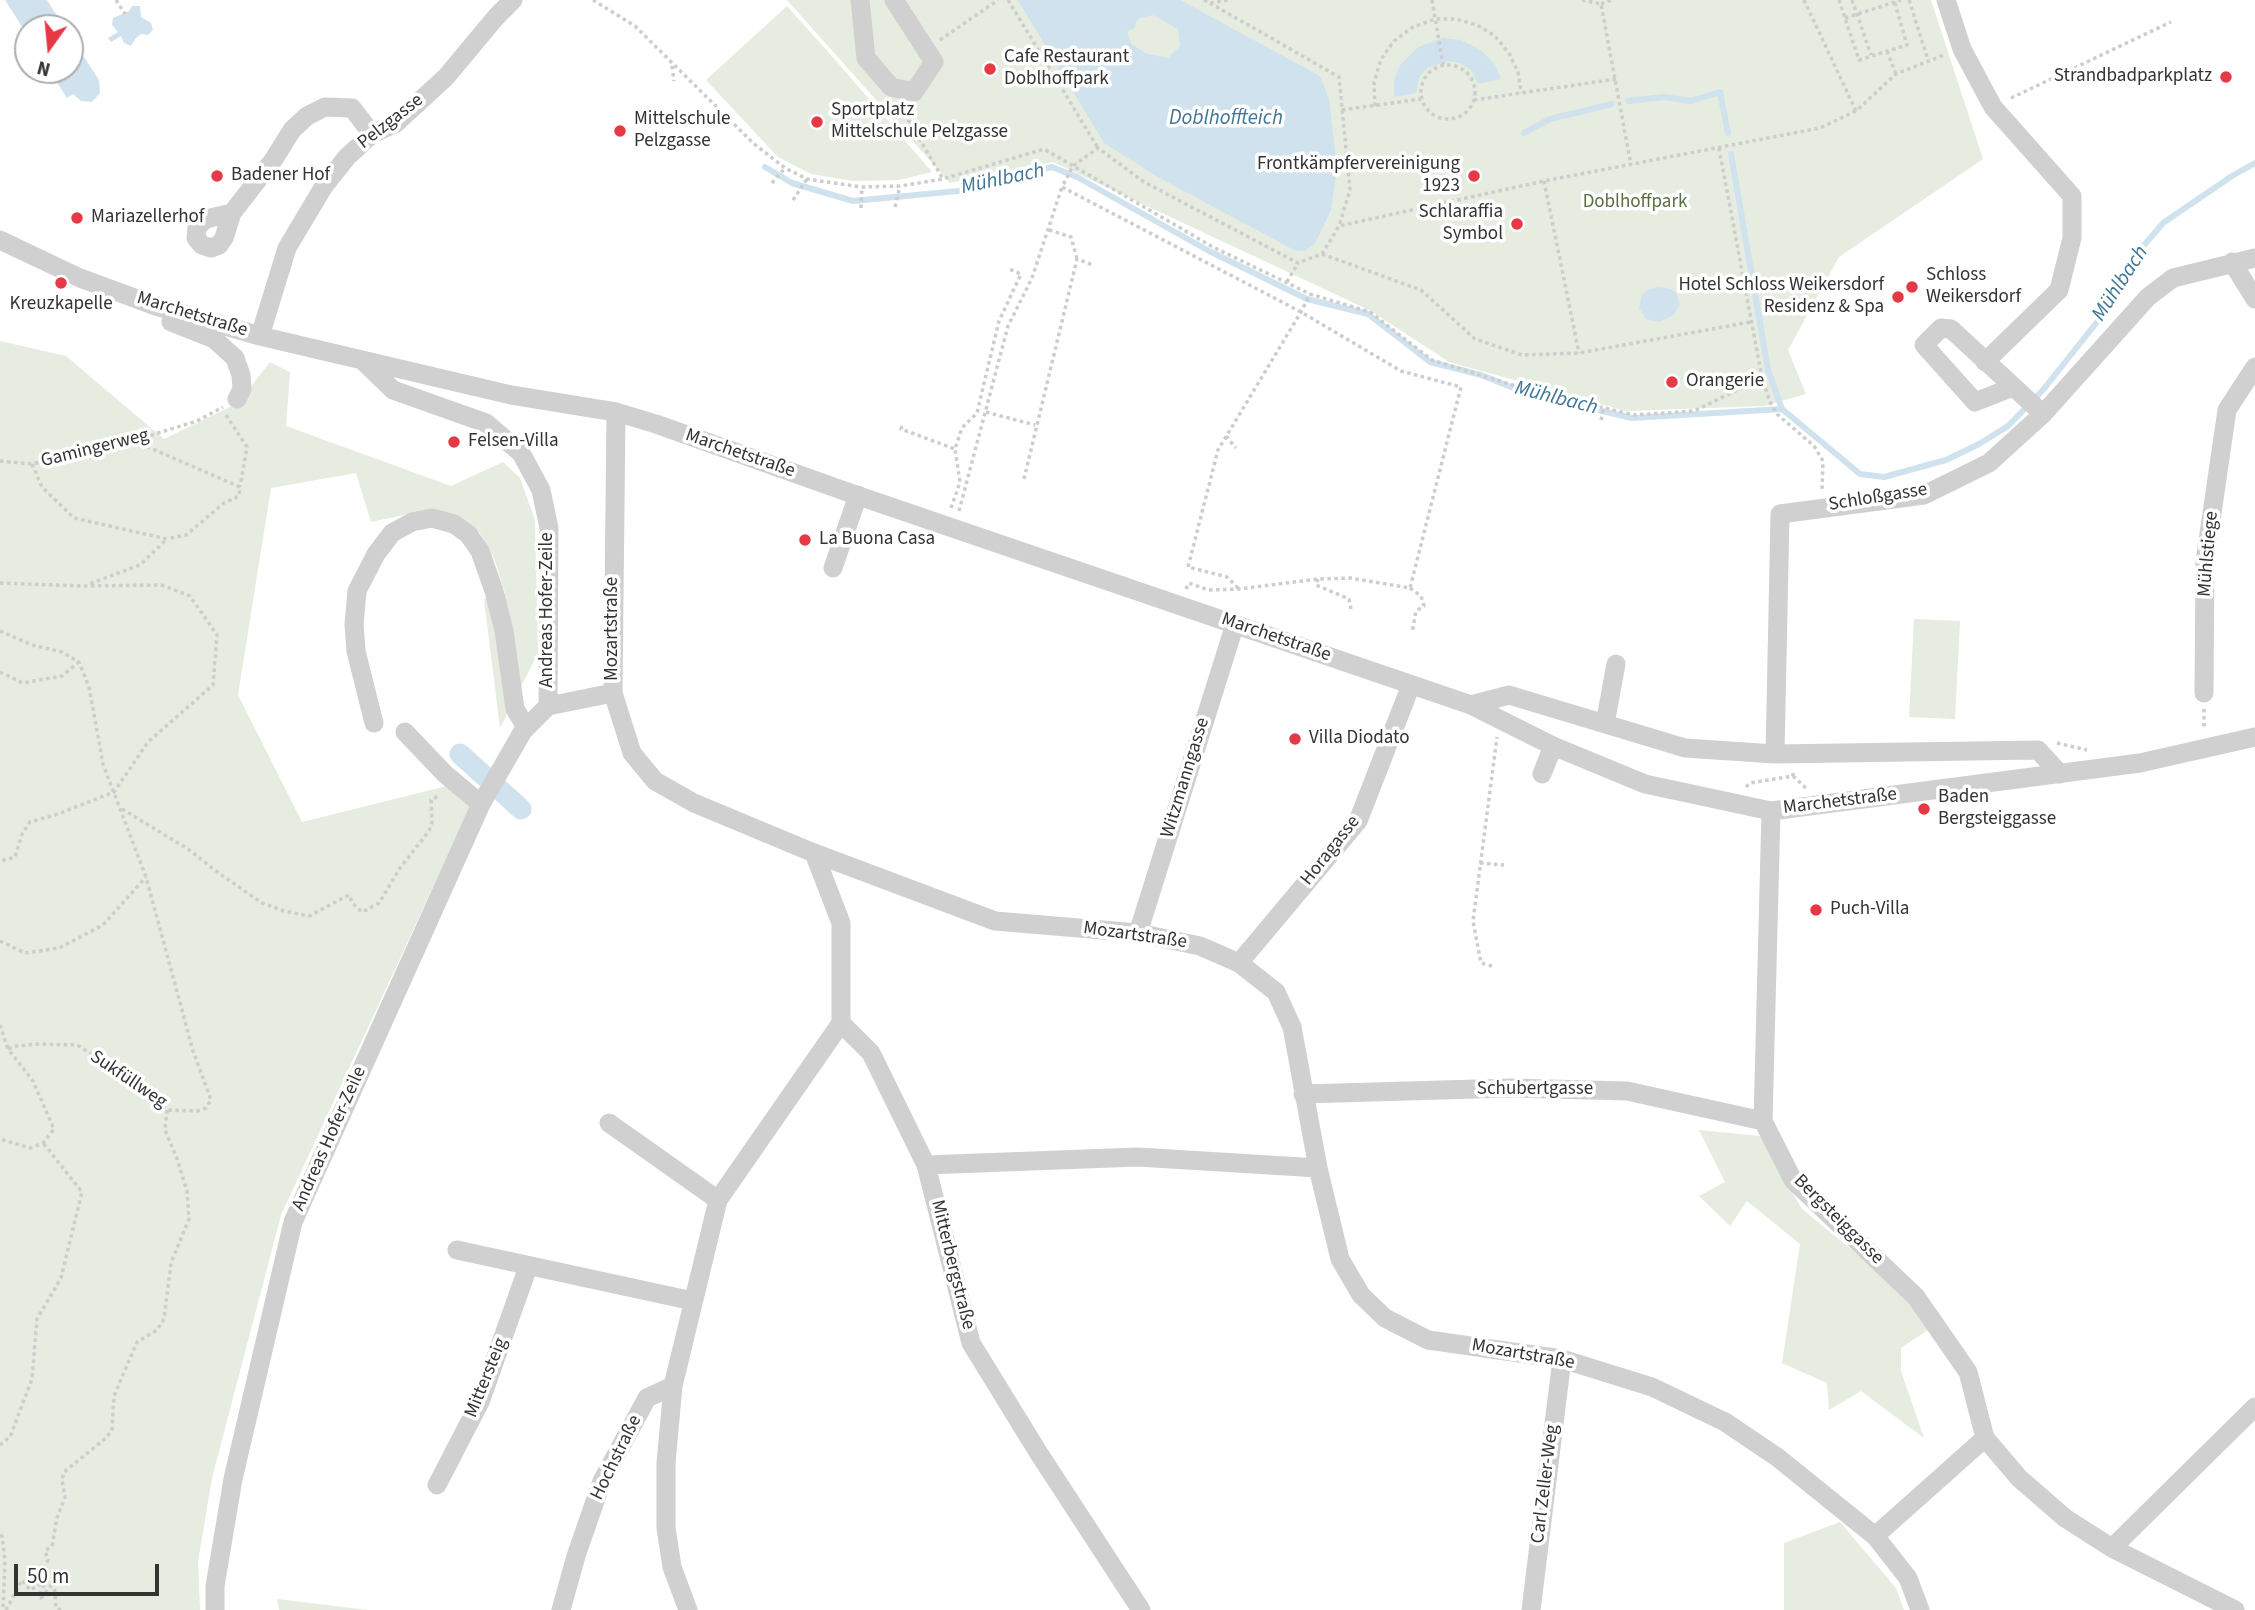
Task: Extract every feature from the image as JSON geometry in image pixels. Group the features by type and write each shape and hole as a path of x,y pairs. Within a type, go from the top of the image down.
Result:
{"street":[{"path":"860,0 866,58 891,87 914,92 934,62 894,0"},
{"path":"1946,0 1962,49 1993,107 2072,196 2072,238 2059,290 1985,362"},
{"name":"Pelzgasse","path":"260,336 286,248 324,186 347,157 372,134 396,122 446,77 509,1"},
{"path":"232,213 274,159 292,130 307,116 325,107 352,108 372,134"},
{"name":"Marchetstraße","path":"0,240 80,278 167,310 260,336 512,395 616,412 1471,705 1552,746 1645,784 1729,803 1771,811 2140,763 2255,737"},
{"name":"Schloßgasse","path":"1775,754 1780,514 1924,495 1989,464 2028,401 2148,297 2173,278 2255,258"},
{"path":"2232,262 2255,299"},
{"path":"167,310 166,320 214,339 234,358 241,375 242,389 228,404"},
{"path":"1941,328 1951,329 2028,401 1975,402 1924,345 1941,328"},
{"name":"Andreas Hofer-Zeile","path":"364,362 393,390 486,423 521,453 541,490 549,528 548,706"},
{"name":"Mühlstiege","path":"2204,693 2204,561 2227,410 2255,366"},
{"name":"Mozartstraße","path":"616,412 613,693 632,753 655,780 694,803 814,853 995,921 1138,933 1200,946 1239,963 1276,992 1292,1027 1318,1168 1340,1259 1361,1295 1385,1318 1428,1340 1562,1359 1652,1387 1726,1422 1777,1457 1875,1536 1908,1578 1920,1610"},
{"path":"833,568 858,495"},
{"path":"374,723 356,651 356,591 376,554 392,533 412,522 432,518 454,524 468,534 480,551 504,631 515,709 526,727"},
{"name":"Witzmanngasse","path":"1138,933 1235,624"},
{"path":"1605,724 1616,664"},
{"name":"Horagasse","path":"1239,963 1358,821 1411,685"},
{"name":"Andreas Hofer-Zeile","path":"215,1610 215,1586 233,1479 293,1222 481,804 526,727 548,706 613,693"},
{"path":"1471,705 1509,695 1685,748 1775,754 2038,750 2060,774"},
{"path":"405,732 444,774 481,804"},
{"path":"1542,774 1552,746"},
{"name":"Bergsteiggasse","path":"1771,811 1763,1121 1793,1180 1916,1297 1968,1373 1985,1438 2019,1478 2066,1518 2112,1548 2235,1610"},
{"path":"688,1610 672,1567 666,1528 666,1463 673,1386 718,1200 841,1023 841,923 814,853"},
{"name":"Mitterbergstraße","path":"841,1023 871,1053 926,1165 971,1343 1141,1610"},
{"name":"Schubertgasse","path":"1303,1094 1511,1088 1628,1091 1763,1121"},
{"path":"609,1123 718,1200"},
{"path":"926,1165 1139,1157 1318,1168"},
{"path":"457,1250 693,1301"},
{"name":"Mittersteig","path":"437,1485 480,1402 528,1267"},
{"name":"Carl Zeller-Weg","path":"1531,1610 1562,1359"},
{"name":"Hochstraße","path":"561,1610 602,1481 647,1398 673,1386"},
{"path":"2112,1548 2255,1407"},
{"path":"1875,1536 1985,1438"}],"path":[{"path":"116,0 125,13"},
{"path":"593,0 635,26 753,143 784,169 806,181 862,189 900,186 943,179 1044,149 1213,247 1309,296 1370,312 1432,360 1529,390 1634,415 1695,411 1762,378"},
{"path":"927,50 998,0"},
{"path":"1008,0 1098,148 1144,182 1298,263"},
{"path":"1204,0 1339,77 1350,190 1339,226 1322,254 1298,263 1286,283"},
{"path":"1209,3 1228,0"},
{"path":"1432,0 1443,65"},
{"path":"1582,0 1601,4 1611,0"},
{"path":"1804,0 1856,111"},
{"path":"1839,0 1859,60 1907,45 1895,1"},
{"path":"1852,0 1871,55"},
{"path":"1845,18 1901,0"},
{"path":"1909,0 1928,60"},
{"path":"1601,4 1631,165"},
{"path":"1374,106 1374,82 1381,60 1394,41 1413,27 1435,19 1457,19 1477,25 1495,37 1514,62 1521,93"},
{"path":"1993,107 2171,22"},
{"path":"1339,226 1544,181 1820,128 1856,111 1896,74 1962,49"},
{"path":"1887,51 1896,74"},
{"path":"672,65 674,81"},
{"path":"1443,65 1457,66 1469,74 1475,86 1474,100 1467,112 1454,119 1440,119 1428,111 1421,99 1422,84 1430,72 1443,65"},
{"path":"1474,100 1616,79"},
{"path":"891,87 906,119 943,179"},
{"path":"1342,110 1421,99"},
{"path":"959,510 1008,326 1031,278 1065,180 1072,167 1098,148"},
{"path":"1719,148 1762,378 1777,414 1814,446 1824,461 1821,508"},
{"path":"772,183 784,169"},
{"path":"793,200 806,181"},
{"path":"1544,181 1580,353"},
{"path":"895,207 900,186"},
{"path":"1062,187 1301,312 1401,371 1461,387 1410,588"},
{"path":"861,208 862,189"},
{"path":"1024,479 1077,259 1071,237 1049,230"},
{"path":"1322,254 1421,290 1475,339 1522,355 1580,353 1751,321"},
{"path":"1077,259 1093,265"},
{"path":"1009,269 1031,278"},
{"path":"951,508 960,482 955,449 962,428 977,413 999,321 1021,274"},
{"path":"1239,589 1227,577 1188,567 1218,450 1309,296"},
{"path":"83,586 140,565 167,539 186,535 224,503 239,496 247,447 233,424 228,404"},
{"name":"Gamingerweg","path":"167,539 74,518 42,487 32,464 132,441 197,421 228,404"},
{"path":"1601,420 1604,408"},
{"path":"986,412 1035,425"},
{"path":"901,426 901,429 955,449"},
{"path":"1226,436 1236,448"},
{"path":"132,441 240,487"},
{"path":"0,461 32,464"},
{"path":"1189,583 1209,590 1350,578 1410,588 1421,596 1424,606 1416,611 1412,633"},
{"path":"1318,579 1316,585 1349,599 1351,609"},
{"path":"0,583 161,585 190,596 217,635 213,685 149,742 114,792 30,822 22,834 15,857 0,861"},
{"path":"0,631 32,645 62,652 79,662 89,687 103,764 146,877 103,925 59,948 25,953 0,941"},
{"path":"0,672 23,683 62,676 79,662"},
{"path":"2204,693 2204,750"},
{"path":"1492,966 1481,963 1473,920 1495,743 1503,720"},
{"path":"1729,803 1750,783 1793,775 1795,753"},
{"path":"120,807 188,849 262,903 309,916 349,895 353,904 362,912 379,903 400,868 429,831 432,822 432,800 442,793"},
{"path":"1480,863 1504,865"},
{"name":"Sukfüllweg","path":"8,1049 38,1044 77,1045 102,1060 167,1110 197,1111 206,1108 211,1100 194,1051 146,877"},
{"path":"0,1025 8,1049 33,1081 54,1129 43,1143 30,1148 0,1139"},
{"path":"61,1610 56,1608 54,1582 41,1598 46,1580 42,1572 48,1560 46,1552 52,1546 57,1518 65,1497 62,1480 64,1472 112,1430 114,1396 137,1342 157,1330 164,1319 171,1263 189,1219 187,1191 165,1130 167,1110"},
{"path":"0,1445 10,1437 32,1378 37,1318 61,1278 68,1239 82,1192 43,1143"},
{"path":"0,1536 5,1561 4,1610"},
{"path":"4,1610 22,1580 30,1590 46,1580"}],"green space":[{"name":"Doblhoffpark","path":"787,0 1931,0 1983,159 1839,257 1788,350 1806,394 1764,406 1626,411 1449,362 1371,311 1053,162 950,183"},
{"name":"Sportplatz Mittelschule Pelzgasse","path":"787,6 932,172 899,180 853,181 811,174 778,157 706,80"},
{"path":"0,341 66,356 164,439 238,403 270,362 290,372 286,426 451,486 503,462 520,478 535,520 538,653 500,728 484,599 505,593 494,558 480,533 451,513 417,512 371,522 356,473 271,488 238,695 302,822 447,786 472,803 281,1215 212,1478 198,1562 200,1610 0,1610"},
{"path":"1914,619 1960,621 1955,719 1909,717"},
{"path":"1699,1130 1760,1136 1802,1209 1907,1295 1928,1330 1901,1348 1901,1371 1924,1438 1861,1391 1829,1410 1827,1383 1782,1363 1800,1244 1747,1201 1730,1226 1699,1196 1725,1182"},
{"path":"1840,1522 1896,1588 1904,1610 1784,1610 1784,1543"},
{"path":"277,1599 368,1610 279,1610"}],"water":[{"path":"5,0 47,0 56,14 14,14"},
{"name":"Doblhoffteich","path":"1018,0 1180,0 1320,76 1329,99 1337,168 1331,210 1315,243 1305,251 1294,250 1156,176 1104,143","holes":["1153,15 1178,29 1180,46 1168,58 1147,54 1131,44 1127,31 1135,28 1140,18"]},
{"path":"132,6 140,6 141,17 151,23 153,30 148,35 141,34 131,46 124,43 121,36 111,42 108,38 118,32 112,25 113,18 129,11"},
{"path":"1443,38 1461,40 1481,50 1495,65 1501,79 1478,84 1471,70 1460,63 1447,61 1427,68 1419,78 1416,93 1394,97 1394,80 1401,64 1418,47"},
{"path":"84,57 99,80 100,93 92,102 81,101 73,94 67,98 58,84 84,84"},
{"path":"1658,287 1671,289 1676,293 1680,304 1674,315 1659,322 1646,319 1639,308 1642,295"}],"waterway":[{"path":"1628,101 1664,97 1691,101 1720,92 1728,133"},
{"path":"1524,133 1550,119 1612,104"},
{"path":"1731,154 1768,370 1782,409"},
{"name":"Mühlbach","path":"765,167 792,183 853,201 958,191 1052,167 1077,177 1209,251 1307,299 1368,314 1430,362 1481,375 1526,393 1632,418 1782,409 1860,474 1884,477 1946,460 2008,426 2043,390 2101,317 2129,263 2163,223 2255,163"},
{"path":"460,754 521,809"}],"place":[{"name":"Cafe Restaurant Doblhoffpark","path":"990,69"},
{"name":"Strandbadparkplatz","path":"2226,77"},
{"name":"Sportplatz Mittelschule Pelzgasse","path":"817,122"},
{"name":"Mittelschule Pelzgasse","path":"620,131"},
{"name":"Badener Hof","path":"217,176"},
{"name":"Frontkämpfervereinigung 1923","path":"1474,176"},
{"name":"Mariazellerhof","path":"77,218"},
{"name":"Schlaraffia Symbol","path":"1517,224"},
{"name":"Kreuzkapelle","path":"61,283"},
{"name":"Schloss Weikersdorf","path":"1912,287"},
{"name":"Hotel Schloss Weikersdorf Residenz & Spa","path":"1898,297"},
{"name":"Orangerie","path":"1672,382"},
{"name":"Felsen-Villa","path":"454,442"},
{"name":"La Buona Casa","path":"805,540"},
{"name":"Villa Diodato","path":"1295,739"},
{"name":"Baden Bergsteiggasse","path":"1924,809"},
{"name":"Puch-Villa","path":"1816,910"}]}
